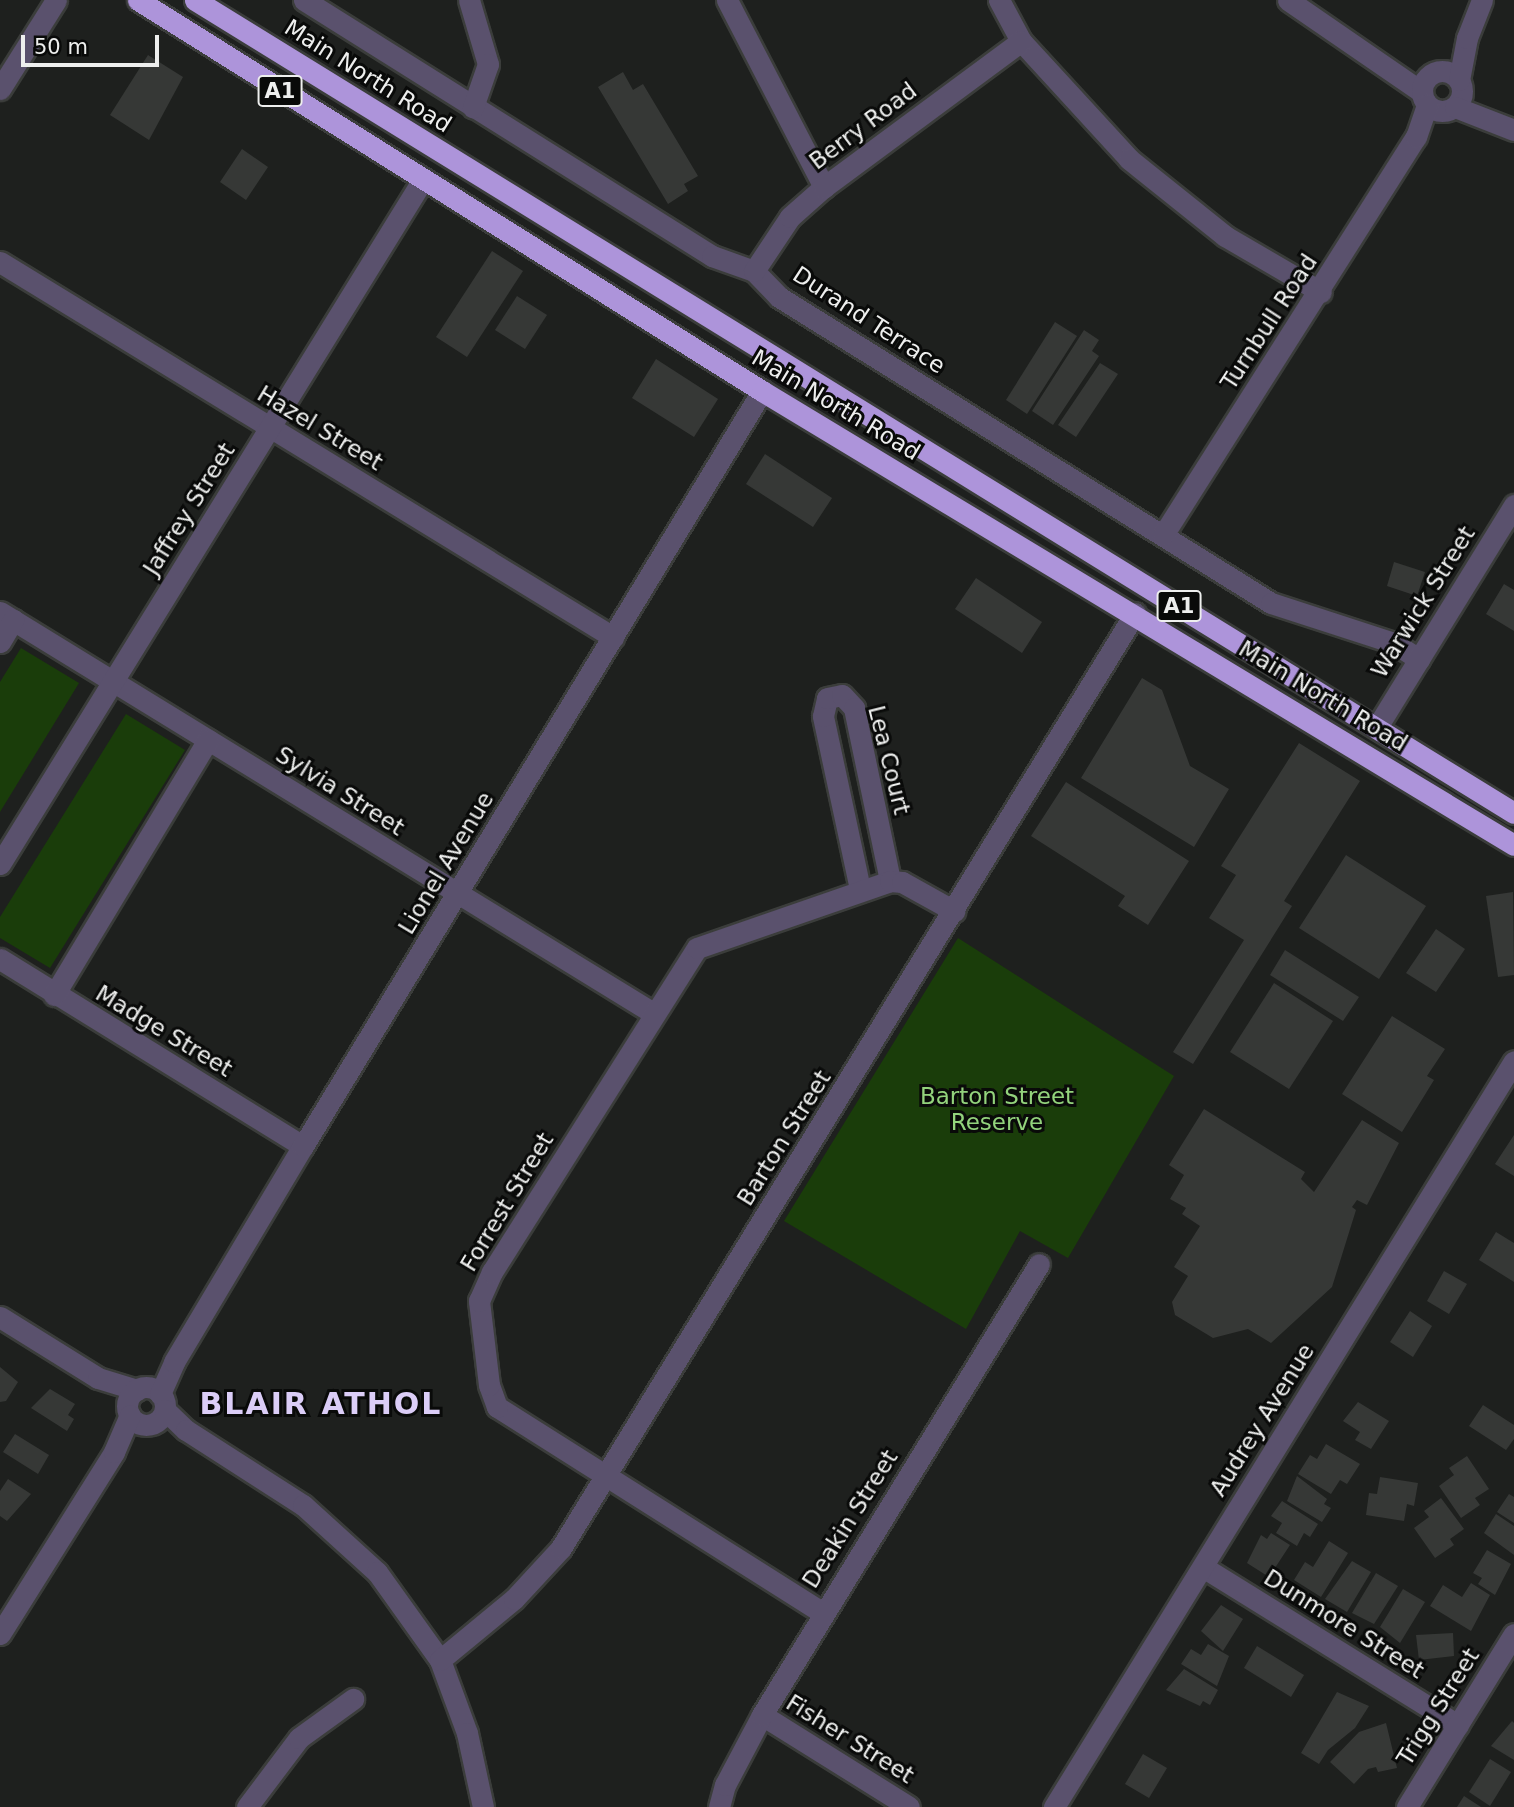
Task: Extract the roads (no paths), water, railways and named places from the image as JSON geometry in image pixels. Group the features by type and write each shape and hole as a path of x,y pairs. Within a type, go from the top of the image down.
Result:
{"highway":[{"name":"Main North Road","path":"138,0 422,181 762,391 1363,750 1514,845"},
{"name":"Main North Road","path":"195,0 1514,813"},
{"path":"422,181 440,151"},
{"path":"1363,750 1377,727"}],"street":[{"path":"0,89 56,0"},
{"name":"Durand Terrace","path":"304,0 712,256 754,271 779,297 1271,603 1394,643 1419,659"},
{"path":"470,0 488,64 473,107"},
{"path":"727,0 824,187"},
{"path":"999,0 1021,41 1129,159 1225,236 1321,292"},
{"path":"1288,0 1387,65 1514,130"},
{"name":"Turnbull Road","path":"1163,535 1321,292 1416,137 1442,92 1468,38 1482,0"},
{"name":"Berry Road","path":"754,271 790,217 824,187 1021,41"},
{"name":"Jaffrey Street","path":"0,864 422,181"},
{"name":"Hazel Street","path":"0,262 613,637"},
{"name":"Lionel Avenue","path":"0,1634 174,1362 762,391"},
{"name":"Warwick Street","path":"1377,727 1514,505"},
{"name":"Barton Street","path":"440,1660 514,1599 552,1558 606,1478 1135,613"},
{"path":"0,642 6,616"},
{"name":"Sylvia Street","path":"6,616 653,1013"},
{"name":"Lea Court","path":"860,889 823,716 827,698 842,695 854,708 890,881"},
{"path":"54,995 208,740"},
{"path":"890,881 902,882 954,911"},
{"name":"Forrest Street","path":"823,1613 606,1478 497,1406 489,1385 479,1301 492,1272 653,1013 697,948 860,889 890,881"},
{"name":"Madge Street","path":"0,959 54,995 303,1146"},
{"name":"Audrey Avenue","path":"1054,1807 1514,1061"},
{"name":"Deakin Street","path":"719,1807 724,1785 762,1715 1039,1264"},
{"path":"0,1317 303,1505 377,1572 440,1660 467,1733 483,1807"},
{"name":"Dunmore Street","path":"1203,1567 1458,1726"},
{"name":"Trigg Street","path":"1407,1807 1514,1634"},
{"path":"247,1807 299,1738 354,1699"},
{"name":"Fisher Street","path":"762,1715 909,1807"}],"district":[{"name":"BLAIR ATHOL","path":"321,1404"}],"park label":[{"name":"Barton Street Reserve","path":"997,1109"}]}
